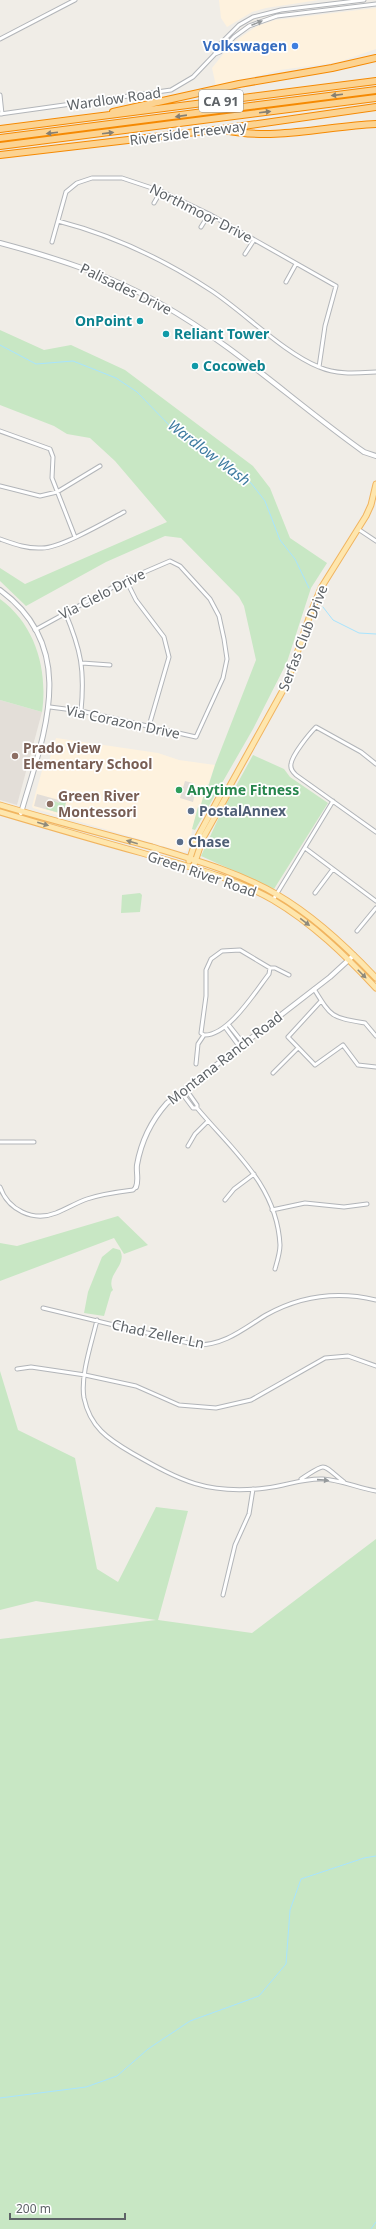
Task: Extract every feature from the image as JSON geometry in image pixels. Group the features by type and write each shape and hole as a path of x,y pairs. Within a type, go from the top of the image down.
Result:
{"highway":[{"path":"66,122 239,84 311,72 376,58"},
{"name":"Riverside Freeway","path":"0,129 66,122 376,81"},
{"path":"0,138 376,90"},
{"path":"0,146 376,98"},
{"name":"Riverside Freeway","path":"0,155 222,129 376,107"},
{"path":"222,129 239,133 288,132 376,124"}],"main road":[{"name":"Serfas Club Drive","path":"190,867 196,860 204,838 227,795 227,791 287,683 311,612 321,588 358,529 371,505 376,484"},
{"name":"Serfas Club Drive","path":"190,867 190,858 200,831 221,794 227,791"},
{"name":"Green River Road","path":"0,805 190,858 240,876 276,894 317,922 354,955 376,978"},
{"name":"Green River Road","path":"0,812 190,867 245,886 273,900 309,924 349,960 376,988"}],"street":[{"path":"0,39 75,0"},
{"name":"Wardlow Road","path":"1,114 171,90 193,77 214,54 216,48 239,26 269,12 364,0"},
{"name":"Wardlow Road","path":"214,54 220,52 242,30 256,22 282,14 376,4"},
{"path":"239,26 242,30"},
{"path":"0,95 1,114"},
{"name":"Northmoor Drive","path":"52,242 66,192 77,183 92,178 122,178 161,191 209,214 336,286 325,326 319,367"},
{"path":"154,203 161,191"},
{"path":"201,227 209,214"},
{"path":"58,221 88,229 134,248 178,270 213,292 299,356 319,367 344,373 376,372"},
{"path":"246,254 254,240"},
{"name":"Palisades Drive","path":"0,243 95,272 162,304 204,331 364,452 376,456"},
{"path":"286,282 296,264"},
{"path":"0,431 50,449 53,457 52,478 75,537"},
{"path":"0,486 40,496 57,492 100,466"},
{"path":"0,539 21,547 44,548 75,537 124,512"},
{"path":"358,529 376,541"},
{"name":"Via Cielo Drive","path":"35,630 65,612 126,580 170,561 180,566 210,599 219,616 227,659 223,678 196,737"},
{"path":"126,580 136,600 164,637 169,657 149,726"},
{"path":"0,590 22,612 35,630 46,657 50,674 50,708 20,818"},
{"path":"65,612 76,638 82,663 83,689 81,711"},
{"path":"82,663 110,665"},
{"name":"Via Corazon Drive","path":"50,708 81,711 196,737"},
{"path":"376,764 361,752 316,727 309,734 291,763 291,769 296,775 376,832"},
{"path":"273,900 333,801"},
{"path":"305,848 376,901"},
{"path":"315,893 333,869"},
{"path":"357,931 376,908"},
{"path":"204,1035 201,1033 206,996 206,970 211,959 222,951 240,950 270,968 275,968 289,976"},
{"name":"Montana Ranch Road","path":"136,1187 140,1151 151,1125 167,1103 241,1044 314,989 354,955"},
{"path":"204,1035 212,1035 228,1024 269,974 270,968"},
{"path":"314,989 321,1001 335,1017 365,1023 376,1036"},
{"path":"321,1001 288,1037 315,1065 343,1045 358,1065 376,1067"},
{"path":"228,1024 241,1044"},
{"path":"225,1027 241,1044"},
{"path":"196,1064 198,1044 204,1035"},
{"path":"273,1073 298,1048"},
{"path":"185,1088 197,1105 197,1108 240,1154 254,1174 272,1210 280,1247 275,1270"},
{"path":"180,1092 193,1108 197,1108"},
{"path":"188,1146 195,1134 208,1121"},
{"path":"0,1142 34,1142"},
{"path":"225,1200 234,1189 254,1174"},
{"path":"0,1187 8,1202 17,1209 34,1216 45,1216 56,1213 87,1199 133,1190 136,1187"},
{"path":"272,1210 305,1203 344,1207 367,1204"},
{"name":"Chad Zeller Ln","path":"43,1308 197,1345 210,1345 222,1342 281,1308 302,1300 340,1295 376,1300"},
{"path":"97,1320 85,1375 84,1397 87,1408 96,1426 108,1439 185,1482 208,1488 268,1488 300,1480 324,1480 345,1483 376,1491"},
{"path":"17,1369 31,1367 85,1375 136,1386 179,1405 216,1408 251,1400 325,1358 348,1356 376,1366"},
{"path":"300,1480 316,1468 323,1466 333,1471 345,1483"},
{"path":"223,1595 235,1545 249,1514 253,1489"}],"shaded area":[{"path":"219,0 319,0 266,8 252,12 227,27 221,18"},
{"path":"376,8 376,49 339,62 280,70 216,86 212,68 232,43 257,26 275,20"},
{"name":"Prado View Elementary School","path":"0,700 42,712 17,805 0,800"},
{"path":"56,738 158,753 179,760 215,765 200,808 198,808 187,851 183,852 33,808 32,806 43,767 47,768"},
{"path":"185,781 193,783 190,793 195,794 193,802 180,798"},
{"name":"Green River Montessori","path":"37,794 66,802 63,814 34,806"}],"green space":[{"path":"0,330 44,350 71,345 125,370 253,466 270,488 290,538 327,563 311,588 287,662 253,729 195,830 192,829 198,807 200,808 206,787 209,784 256,660 244,606 239,597 181,538 165,536 106,562 26,606 0,581 0,568 25,584 167,522 115,461 90,438 67,434 54,426 0,405"},
{"path":"0,599 23,622 31,635 37,650 43,681 42,712 0,700"},
{"path":"253,755 284,769 290,777 328,803 274,889 201,856 220,815"},
{"path":"60,800 66,802 63,814 46,809 47,806 52,808 54,801 59,803"},
{"path":"140,893 142,895 140,912 121,913 122,895"},
{"path":"118,1216 148,1245 124,1254 114,1238 0,1281 0,1243 17,1246"},
{"path":"113,1248 120,1250 122,1256 112,1279 111,1284 113,1290 111,1292 104,1316 84,1313 88,1292 102,1257"},
{"path":"0,1371 18,1430 75,1458 97,1569 118,1582 156,1507 188,1511 158,1620 252,1633 376,1539 376,2229 0,2229 0,1639 156,1620 36,1601 0,1610"}],"waterway":[{"name":"Wardlow Wash","path":"0,345 36,364 73,361 116,378 137,392 172,428 231,467 251,483 265,501 280,540 295,559 309,588"},
{"name":"Wardlow Wash","path":"323,607 333,620 359,633 376,634"},
{"name":"Wardlow Wash","path":"0,2098 86,2087 117,2076 148,2049 190,2021 259,1996 286,1964 290,1910 301,1879 364,1858 376,1856"},
{"path":"371,2229 376,2222"}],"place":[{"name":"Volkswagen","path":"295,46"},
{"name":"OnPoint","path":"140,321"},
{"name":"Reliant Tower","path":"166,334"},
{"name":"Cocoweb","path":"195,366"},
{"name":"Prado View Elementary School","path":"15,756"},
{"name":"Anytime Fitness","path":"179,790"},
{"name":"Green River Montessori","path":"50,804"},
{"name":"PostalAnnex","path":"191,811"},
{"name":"Chase","path":"180,842"}]}
